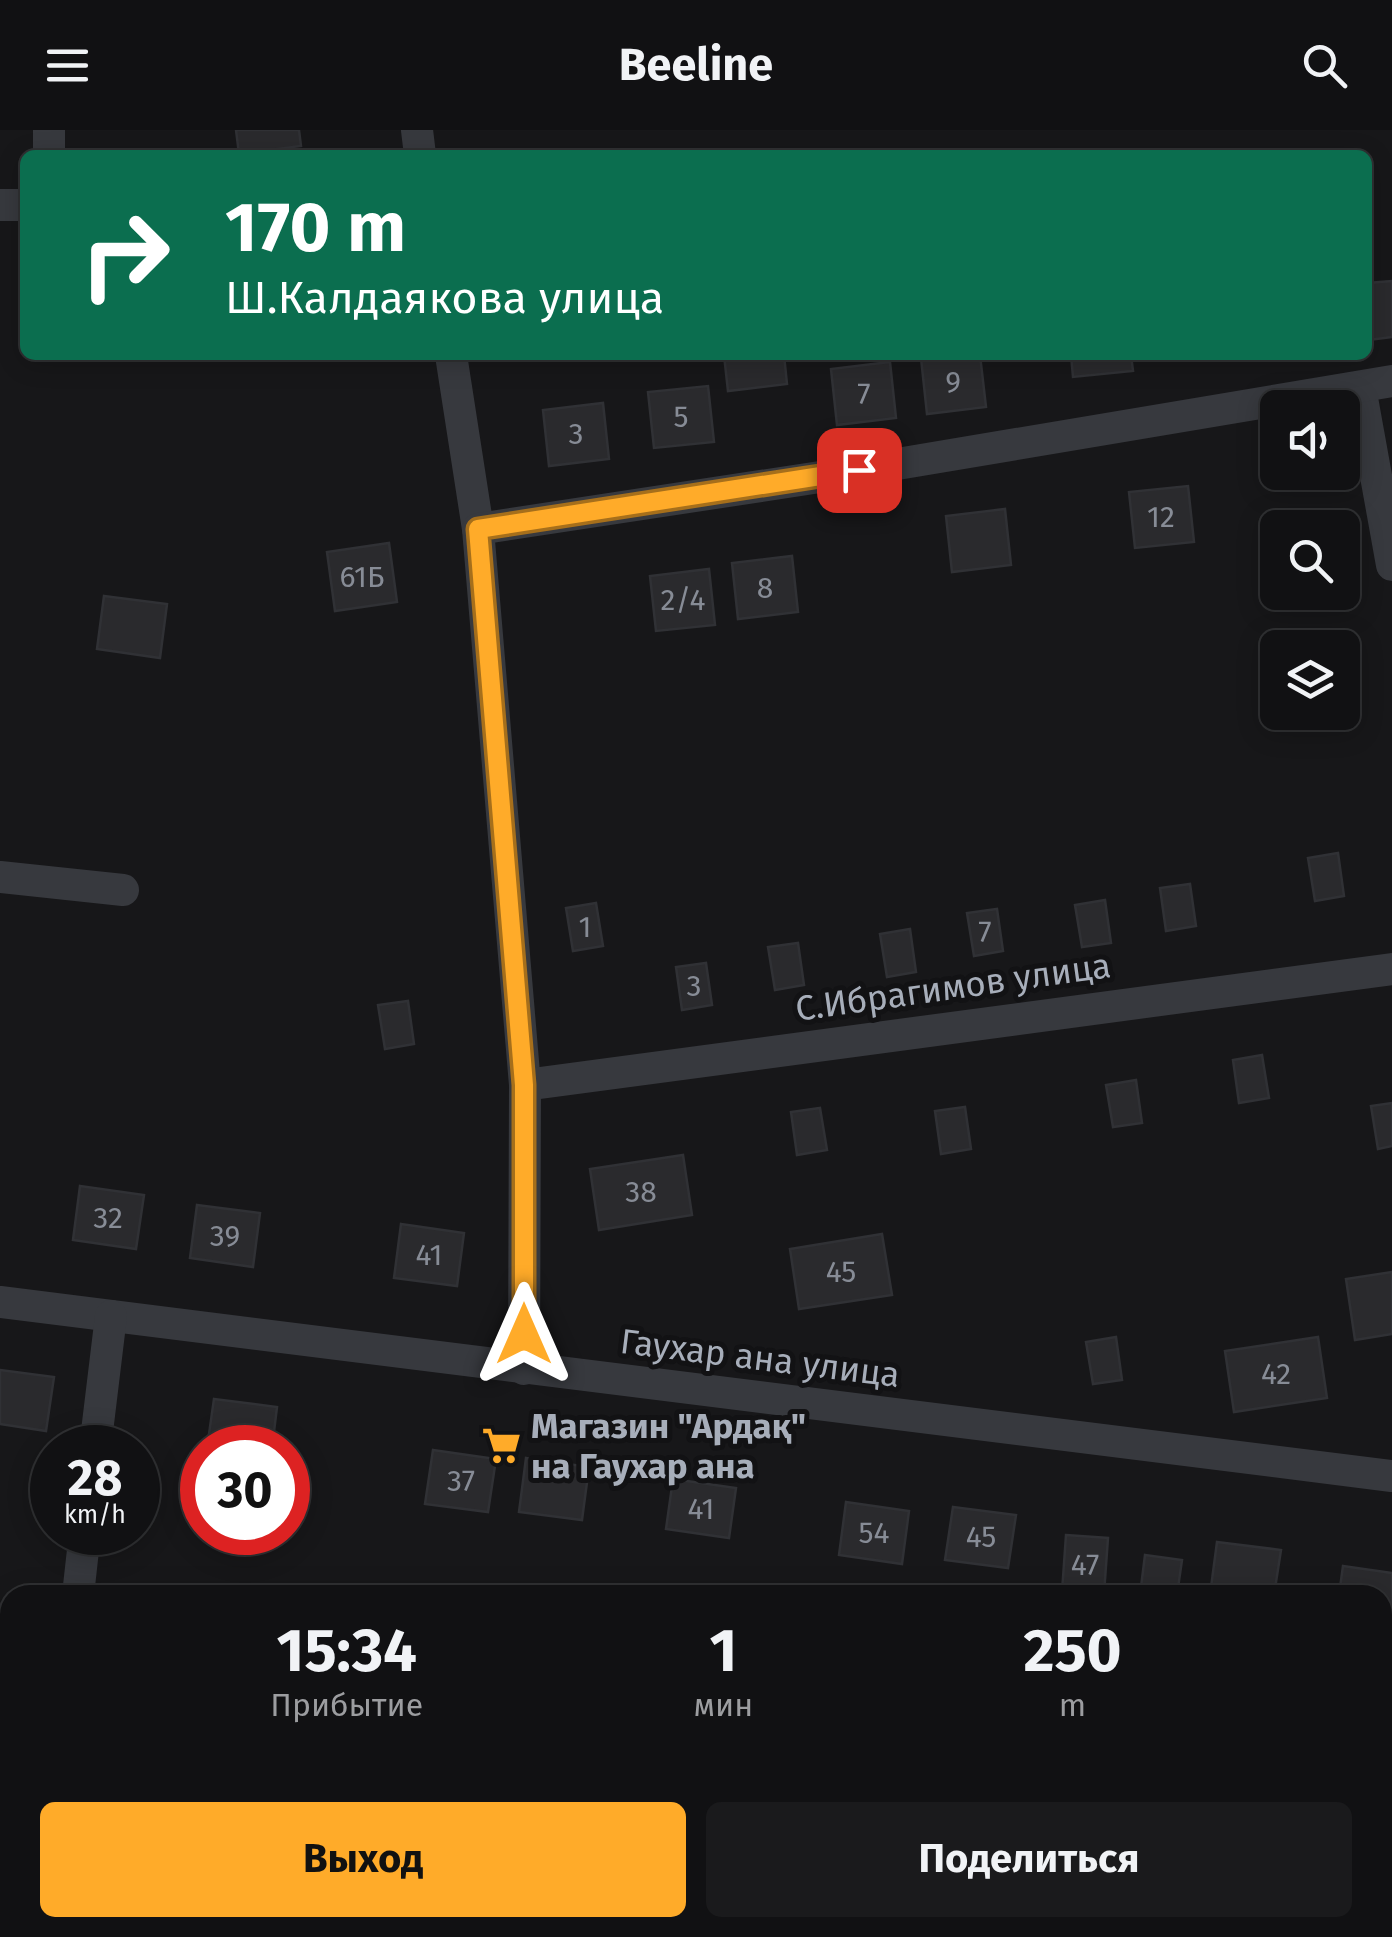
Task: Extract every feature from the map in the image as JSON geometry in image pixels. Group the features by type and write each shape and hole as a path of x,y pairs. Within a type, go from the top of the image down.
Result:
{"street":[{"path":"451,360 478,529 524,1085 524,1369"},
{"path":"478,529 820,477 1376,384 1392,565"},
{"path":"0,877 123,890"},
{"name":"С.Ибрагимов улица","path":"524,1085 1392,969"},
{"name":"Гаухар ана улица","path":"0,1302 1392,1476"},
{"path":"99,1425 111,1316"},
{"path":"79,1585 83,1555"}],"building":[{"path":"236,130 299,130 301,146 238,150"},
{"path":"1392,281 1392,337 1372,340 1372,283"},
{"path":"725,360 785,360 787,384 728,391"},
{"path":"921,360 981,360 986,407 927,414"},
{"path":"1071,360 1132,360 1133,371 1073,377"},
{"path":"890,362 896,418 837,425 831,369"},
{"path":"708,386 714,442 654,448 648,392"},
{"path":"603,403 609,459 549,466 543,410"},
{"path":"1188,486 1194,542 1135,548 1129,492"},
{"path":"1005,509 1011,565 952,572 946,516"},
{"path":"389,543 397,602 335,611 327,552"},
{"path":"792,556 798,612 738,619 732,563"},
{"path":"709,569 715,625 656,631 650,576"},
{"path":"104,596 167,604 160,658 97,649"},
{"path":"1338,853 1344,896 1315,901 1308,858"},
{"path":"1190,884 1196,926 1166,931 1160,888"},
{"path":"1105,900 1111,943 1082,947 1075,905"},
{"path":"596,903 603,946 573,951 566,908"},
{"path":"997,909 1003,951 974,956 967,913"},
{"path":"910,929 916,972 887,977 880,934"},
{"path":"798,943 804,985 775,990 768,947"},
{"path":"706,963 712,1005 682,1010 676,967"},
{"path":"408,1001 414,1044 385,1049 378,1005"},
{"path":"1262,1055 1269,1098 1239,1103 1233,1060"},
{"path":"1136,1080 1142,1123 1113,1127 1106,1085"},
{"path":"1392,1103 1392,1146 1378,1149 1371,1106"},
{"path":"965,1107 971,1149 941,1154 935,1111"},
{"path":"820,1108 827,1150 797,1155 791,1112"},
{"path":"683,1155 692,1215 599,1230 590,1169"},
{"path":"80,1186 144,1195 136,1249 73,1240"},
{"path":"197,1205 260,1213 253,1267 190,1258"},
{"path":"401,1224 464,1233 457,1286 394,1278"},
{"path":"882,1234 892,1295 799,1309 790,1249"},
{"path":"1392,1272 1392,1334 1355,1340 1346,1279"},
{"path":"1116,1337 1122,1380 1093,1384 1086,1342"},
{"path":"1318,1337 1327,1398 1234,1412 1225,1351"},
{"path":"0,1370 54,1377 47,1425 30,1425 30,1429 0,1424"},
{"path":"214,1399 277,1407 275,1425 210,1425"},
{"path":"433,1450 496,1459 488,1512 425,1504"},
{"path":"526,1458 589,1467 582,1520 519,1512"},
{"path":"673,1479 736,1488 729,1538 666,1529"},
{"path":"846,1502 909,1511 902,1564 839,1555"},
{"path":"953,1507 1016,1515 1008,1568 945,1560"},
{"path":"1066,1535 1108,1538 1105,1585 1062,1585"},
{"path":"1217,1542 1281,1550 1276,1585 1211,1585"},
{"path":"1145,1555 1182,1560 1178,1585 1141,1585"},
{"path":"1343,1566 1392,1573 1392,1585 1340,1585"}],"place":[{"name":"Магазин \"Ардақ\" на Гаухар ана","path":"501,1446"}],"route":[{"path":"524,1334 524,1085 478,529 859,470"}]}
